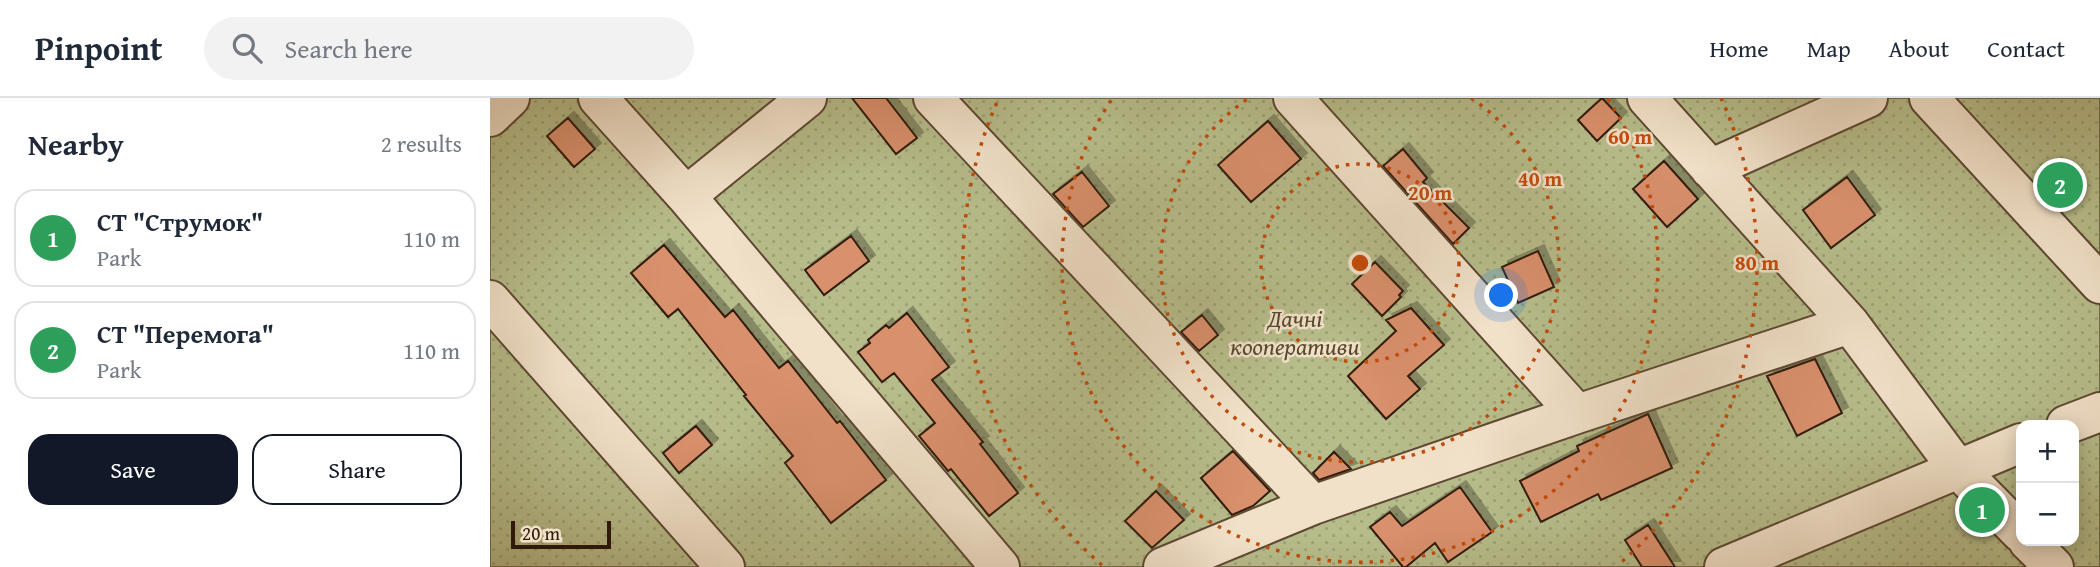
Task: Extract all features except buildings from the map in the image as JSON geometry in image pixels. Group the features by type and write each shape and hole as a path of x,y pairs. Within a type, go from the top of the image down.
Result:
{"street":[{"path":"490,117 510,98"},
{"path":"598,98 686,196 1000,567"},
{"path":"686,196 807,98"},
{"path":"933,98 1313,505"},
{"path":"1293,98 1577,414"},
{"path":"1647,98 1850,324 1957,468 2016,528"},
{"path":"1710,169 1868,98"},
{"path":"1929,98 2100,284"},
{"path":"490,300 725,567"},
{"path":"1163,567 1313,505 1850,324"},
{"path":"2079,420 2100,412"},
{"path":"1724,567 2016,445"},
{"path":"2033,546 2054,567"}],"green space":[{"name":"Дачні кооперативи","path":"490,98 2100,98 2100,567 490,567"}],"place":[{"name":"СТ \"Перемога\"","path":"2060,185"},
{"name":"СТ \"Струмок\"","path":"1982,510"}]}
